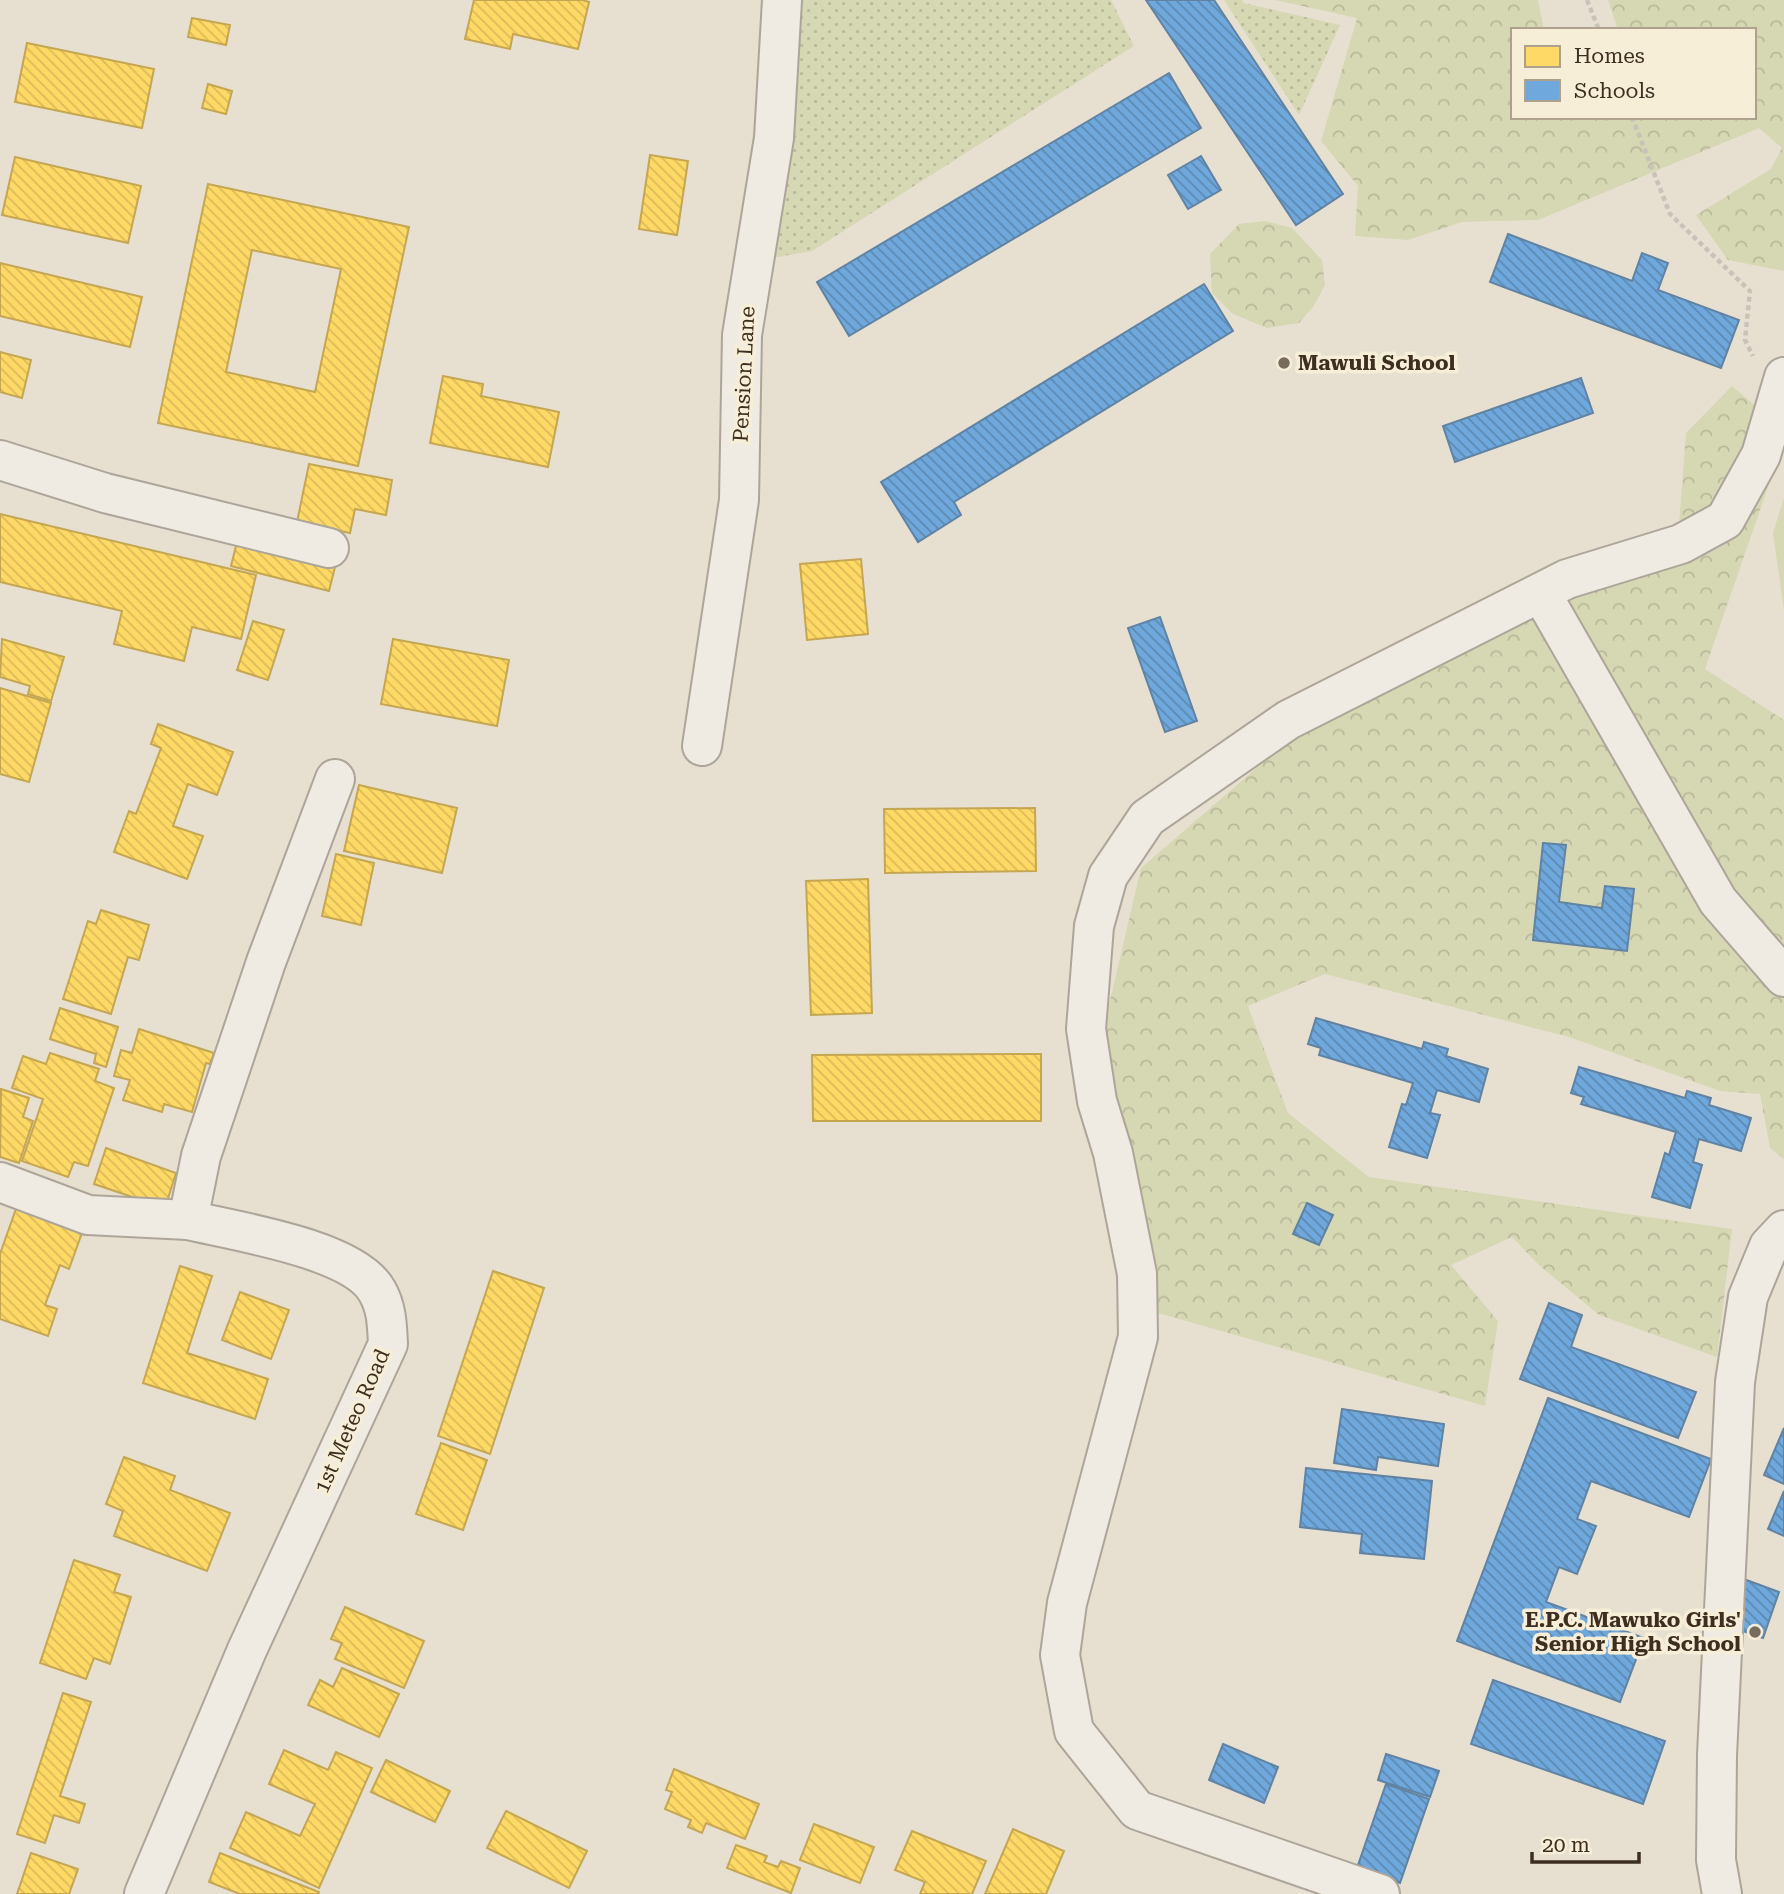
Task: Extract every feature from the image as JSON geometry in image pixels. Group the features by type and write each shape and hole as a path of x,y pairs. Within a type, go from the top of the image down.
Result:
{"street":[{"name":"Pension Lane","path":"702,747 740,500 742,335 774,138 782,0"},
{"path":"1380,1894 1137,1810 1074,1731 1060,1655 1067,1603 1138,1337 1137,1274 1113,1153 1097,1101 1086,1028 1094,926 1108,876 1147,818 1288,720 1567,579 1681,544 1724,520 1761,455 1780,391"},
{"path":"0,460 105,492 329,548"},
{"path":"1541,593 1718,901 1784,977"},
{"path":"188,1220 201,1156 266,962 335,779"},
{"name":"1st Meteo Road","path":"0,1182 88,1215 188,1220 336,1257 361,1271 377,1290 386,1314 388,1344 247,1650 144,1894"},
{"path":"1722,1894 1716,1860 1717,1755 1735,1382 1748,1297 1769,1246 1784,1230"}],"path":[{"path":"1587,0 1598,28"},
{"path":"1633,119 1670,214 1750,291 1745,340 1780,391"}],"green space":[{"path":"775,0 1111,0 1134,46 812,251 772,258 742,204"},
{"path":"1224,0 1242,0 1243,3 1340,25 1299,115"},
{"path":"1275,0 1538,0 1544,28 1511,28 1511,119 1756,119 1756,28 1617,28 1608,0 1784,0 1784,271 1728,260 1696,215 1771,169 1782,148 1759,128 1538,220 1462,222 1408,240 1355,236 1358,186 1321,141 1357,18"},
{"path":"1265,221 1292,228 1322,260 1325,285 1313,307 1299,323 1267,328 1233,314 1212,293 1210,254 1239,224"},
{"path":"1732,386 1784,430 1784,441 1705,669 1784,720 1784,1159 1770,1148 1760,1094 1720,1091 1569,1037 1325,974 1248,1006 1288,1113 1369,1177 1732,1229 1717,1357 1599,1315 1539,1265 1512,1237 1451,1265 1498,1321 1485,1406 1151,1311 1102,1035 1141,868 1401,643 1676,566 1686,433"},
{"path":"1784,498 1784,611 1773,533"}],"building: Homes":[{"path":"474,0 589,2 578,49 513,34 510,49 465,39"},
{"path":"192,18 230,25 226,45 188,37"},
{"path":"27,43 154,69 142,128 15,102"},
{"path":"208,84 232,91 226,114 202,108"},
{"path":"650,155 688,161 677,235 639,229"},
{"path":"15,157 141,186 128,243 2,215"},
{"path":"208,184 409,227 358,466 158,423","holes":["252,250 341,269 315,392 226,372"]},
{"path":"0,263 142,297 130,347 0,316"},
{"path":"0,352 31,360 22,398 0,392"},
{"path":"443,376 483,384 481,396 559,412 548,467 430,443"},
{"path":"309,464 392,480 386,515 355,509 350,533 297,522"},
{"path":"0,514 256,575 241,639 192,627 184,661 114,644 122,611 0,582"},
{"path":"239,534 337,559 329,591 231,566"},
{"path":"861,559 868,634 807,640 800,564"},
{"path":"253,621 284,630 268,680 237,670"},
{"path":"2,639 64,657 51,701 28,694 30,686 0,677"},
{"path":"393,639 509,660 497,726 381,704"},
{"path":"0,688 51,703 29,782 0,774"},
{"path":"158,724 233,752 217,795 188,784 173,826 203,836 187,879 114,852 129,811 136,814 161,748 151,744"},
{"path":"359,785 457,808 442,873 344,851"},
{"path":"1035,808 1036,871 885,873 884,809"},
{"path":"336,854 374,863 361,925 322,916"},
{"path":"868,879 872,1013 811,1015 806,881"},
{"path":"101,910 149,925 139,960 128,957 111,1014 63,999 88,921 96,924"},
{"path":"60,1008 118,1027 106,1067 94,1063 96,1054 50,1039"},
{"path":"139,1029 214,1053 210,1064 206,1063 192,1112 164,1104 162,1112 123,1100 130,1080 114,1076 121,1050 132,1053"},
{"path":"50,1053 99,1069 95,1081 114,1088 88,1166 74,1162 68,1177 22,1161 43,1099 12,1088 23,1056 46,1064"},
{"path":"1041,1054 1041,1121 813,1121 812,1055"},
{"path":"1,1089 29,1098 23,1117 33,1121 19,1163 0,1157"},
{"path":"106,1148 176,1173 165,1208 94,1184"},
{"path":"17,1206 83,1230 69,1269 60,1265 45,1305 57,1309 48,1336 0,1319 0,1254"},
{"path":"180,1266 212,1276 187,1353 268,1379 255,1419 143,1383"},
{"path":"493,1271 544,1288 490,1454 438,1436"},
{"path":"240,1292 289,1310 271,1359 222,1340"},
{"path":"441,1443 487,1460 463,1530 416,1514"},
{"path":"124,1457 175,1476 170,1490 230,1513 207,1571 114,1536 123,1511 106,1504"},
{"path":"74,1560 120,1575 114,1592 131,1597 110,1664 94,1658 86,1679 40,1663"},
{"path":"345,1607 424,1641 404,1688 335,1659 342,1643 331,1639"},
{"path":"342,1668 399,1694 379,1737 308,1705 320,1680 333,1687"},
{"path":"63,1693 91,1702 60,1796 85,1804 79,1823 54,1815 45,1843 17,1834"},
{"path":"284,1750 328,1770 336,1752 372,1768 319,1888 230,1848 246,1812 300,1836 315,1804 269,1784"},
{"path":"386,1760 450,1791 435,1822 371,1792"},
{"path":"674,1769 759,1804 745,1839 706,1823 702,1833 688,1827 691,1820 665,1809 672,1792 666,1790"},
{"path":"506,1811 587,1851 569,1888 487,1848"},
{"path":"814,1824 874,1847 860,1883 800,1860"},
{"path":"1013,1829 1064,1851 1046,1894 985,1894"},
{"path":"912,1831 986,1861 972,1894 920,1894 925,1882 895,1870"},
{"path":"736,1845 767,1856 764,1862 778,1867 781,1861 800,1868 791,1893 727,1868"},
{"path":"31,1853 78,1869 69,1894 17,1894"},
{"path":"220,1853 319,1892 240,1894 209,1882"}],"building: Schools":[{"path":"1146,0 1214,0 1343,194 1296,225"},
{"path":"1169,73 1201,128 849,336 817,282"},
{"path":"1201,156 1221,190 1188,209 1168,175"},
{"path":"1508,234 1632,281 1642,253 1668,263 1658,290 1739,320 1721,368 1490,282"},
{"path":"1204,284 1233,331 954,502 961,515 918,542 881,482"},
{"path":"1581,378 1593,413 1455,462 1443,426"},
{"path":"1160,617 1197,721 1165,732 1128,628"},
{"path":"1543,843 1566,845 1559,902 1602,908 1605,886 1634,889 1627,951 1533,940"},
{"path":"1316,1018 1422,1049 1424,1042 1448,1049 1446,1056 1488,1069 1479,1102 1437,1090 1430,1113 1440,1115 1427,1158 1389,1147 1402,1104 1406,1105 1413,1083 1319,1055 1321,1048 1308,1044"},
{"path":"1579,1067 1685,1098 1687,1091 1711,1098 1709,1105 1751,1118 1741,1151 1699,1139 1693,1162 1702,1165 1690,1208 1652,1197 1665,1153 1669,1155 1676,1132 1581,1104 1584,1097 1571,1093"},
{"path":"1307,1203 1333,1215 1319,1245 1293,1234"},
{"path":"1549,1303 1582,1315 1571,1347 1696,1392 1678,1438 1520,1379"},
{"path":"1548,1398 1711,1459 1689,1517 1591,1481 1577,1519 1596,1526 1577,1574 1559,1567 1546,1602 1644,1638 1620,1702 1457,1641"},
{"path":"1342,1409 1444,1424 1438,1466 1378,1457 1376,1470 1334,1463"},
{"path":"1784,1428 1784,1484 1764,1475"},
{"path":"1306,1468 1432,1481 1424,1559 1360,1553 1362,1534 1300,1527"},
{"path":"1784,1491 1784,1536 1768,1529"},
{"path":"1741,1578 1779,1592 1763,1638 1725,1625"},
{"path":"1493,1680 1665,1741 1643,1804 1471,1744"},
{"path":"1223,1744 1278,1767 1264,1803 1209,1780"},
{"path":"1386,1754 1439,1771 1430,1797 1378,1780"},
{"path":"1386,1784 1429,1799 1400,1883 1357,1868"}],"place":[{"name":"Mawuli School","path":"1284,363"},
{"name":"E.P.C. Mawuko Girls' Senior High School","path":"1755,1632"}]}
